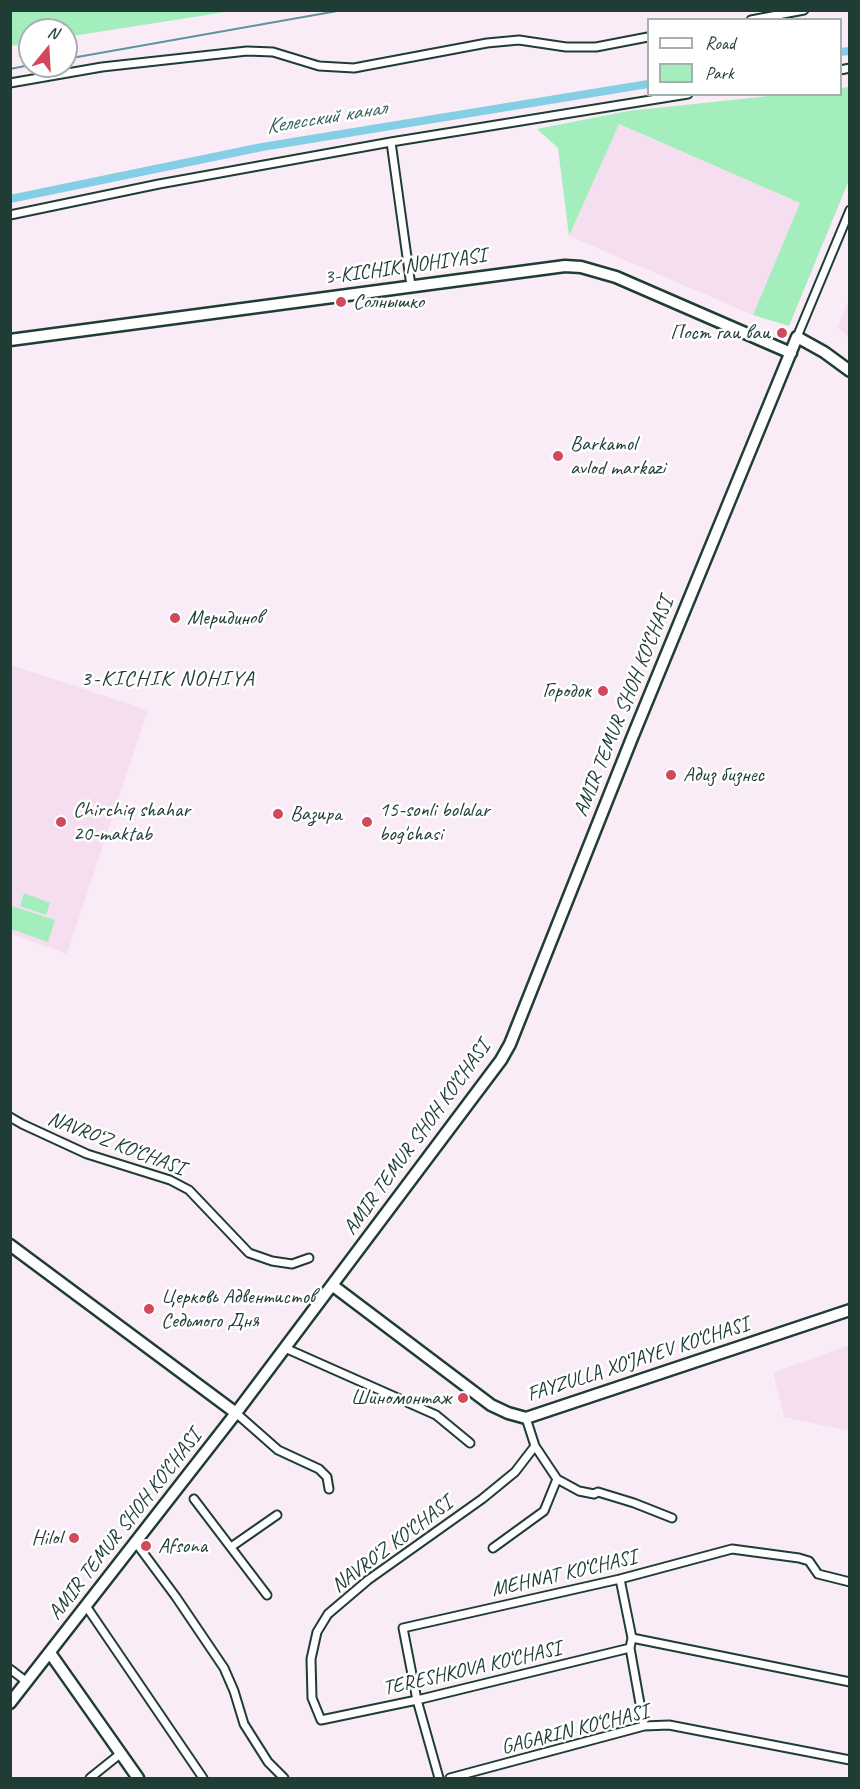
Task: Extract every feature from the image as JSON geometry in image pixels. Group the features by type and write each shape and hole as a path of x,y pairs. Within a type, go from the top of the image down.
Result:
{"main road":[{"name":"3-KICHIK NOHIYASI","path":"10,340 565,266 581,267 616,277 791,353"},
{"name":"AMIR TEMUR SHOH KO‘CHASI","path":"10,1703 236,1413 490,1076 510,1044 628,748 797,337"},
{"path":"797,337 824,352 849,371"},
{"path":"10,1245 236,1413"},
{"name":"FAYZULLA XO‘JAYEV KO‘CHASI","path":"332,1286 491,1405 526,1418 849,1310"},
{"path":"50,1653 138,1779"}],"street":[{"path":"762,18 804,10"},
{"path":"10,82 102,67 247,51 273,52 319,66 354,68 487,43 519,40 566,47 596,47 647,37"},
{"path":"10,215 159,184 391,142 676,96"},
{"path":"391,142 411,285"},
{"path":"797,337 849,210"},
{"name":"NAVRO‘Z KO‘CHASI","path":"10,1117 87,1154 170,1180 189,1190 249,1253 272,1261 291,1264 309,1258"},
{"path":"285,1348 436,1415 470,1443"},
{"path":"236,1413 278,1450 319,1468 327,1477 329,1489"},
{"path":"526,1418 535,1446 557,1479 579,1491 594,1494 598,1492 672,1518"},
{"name":"NAVRO‘Z KO‘CHASI","path":"321,1720 312,1698 311,1659 317,1632 328,1614 368,1580 482,1499 514,1472 535,1446"},
{"path":"493,1548 544,1511 557,1479"},
{"path":"194,1499 267,1595"},
{"path":"231,1547 277,1515"},
{"path":"136,1543 177,1597 224,1668 244,1724 268,1762 284,1779"},
{"name":"MEHNAT KO‘CHASI","path":"417,1700 403,1628 620,1579 732,1549 799,1558 808,1561 818,1574 849,1582"},
{"path":"620,1579 632,1638 630,1648 644,1726"},
{"path":"87,1606 203,1779"},
{"path":"632,1638 849,1682"},
{"name":"TERESHKOVA KO‘CHASI","path":"321,1720 417,1700 630,1648"},
{"path":"10,1669 27,1682"},
{"path":"417,1700 439,1779"},
{"name":"GAGARIN KO‘CHASI","path":"450,1779 644,1726 669,1725 849,1760"},
{"path":"90,1779 120,1754"}],"shaded area":[{"path":"618,124 800,203 753,315 569,236"},
{"path":"849,298 849,338 838,327"},
{"name":"Chirchiq shahar 20-maktab","path":"11,665 148,710 67,954 11,934"},
{"path":"849,1345 849,1431 784,1417 773,1373"}],"green space":[{"path":"11,10 232,10 78,35 78,18 18,18 18,45 11,46"},
{"path":"849,87 849,180 789,326 753,315 800,203 619,124 569,236 558,148 537,129 628,111 769,96 842,96 842,88"},
{"path":"24,893 50,903 46,915 20,906"},
{"path":"12,906 55,920 48,942 11,929"}],"waterway":[{"path":"78,57 343,10"},
{"name":"Келесский канал","path":"842,52 850,51"},
{"path":"10,69 18,67"},
{"name":"Келесский канал","path":"10,199 262,147 647,84"}],"place":[{"name":"Солнышко","path":"341,302"},
{"name":"Пост гаи ваи","path":"782,333"},
{"name":"Barkamol avlod markazi","path":"558,456"},
{"name":"Меридинов","path":"175,618"},
{"name":"Городок","path":"603,691"},
{"name":"Адиз бизнес","path":"671,775"},
{"name":"Вазира","path":"278,814"},
{"name":"Chirchiq shahar 20-maktab","path":"61,822"},
{"name":"15-sonli bolalar bog'chasi","path":"367,822"},
{"name":"Церковь Адвентистов Седьмого Дня","path":"149,1309"},
{"name":"Шиномонтаж","path":"463,1398"},
{"name":"Hilol","path":"74,1538"},
{"name":"Afsona","path":"146,1546"}],"district":[{"name":"3-KICHIK NOHIYA","path":"168,679"}]}
